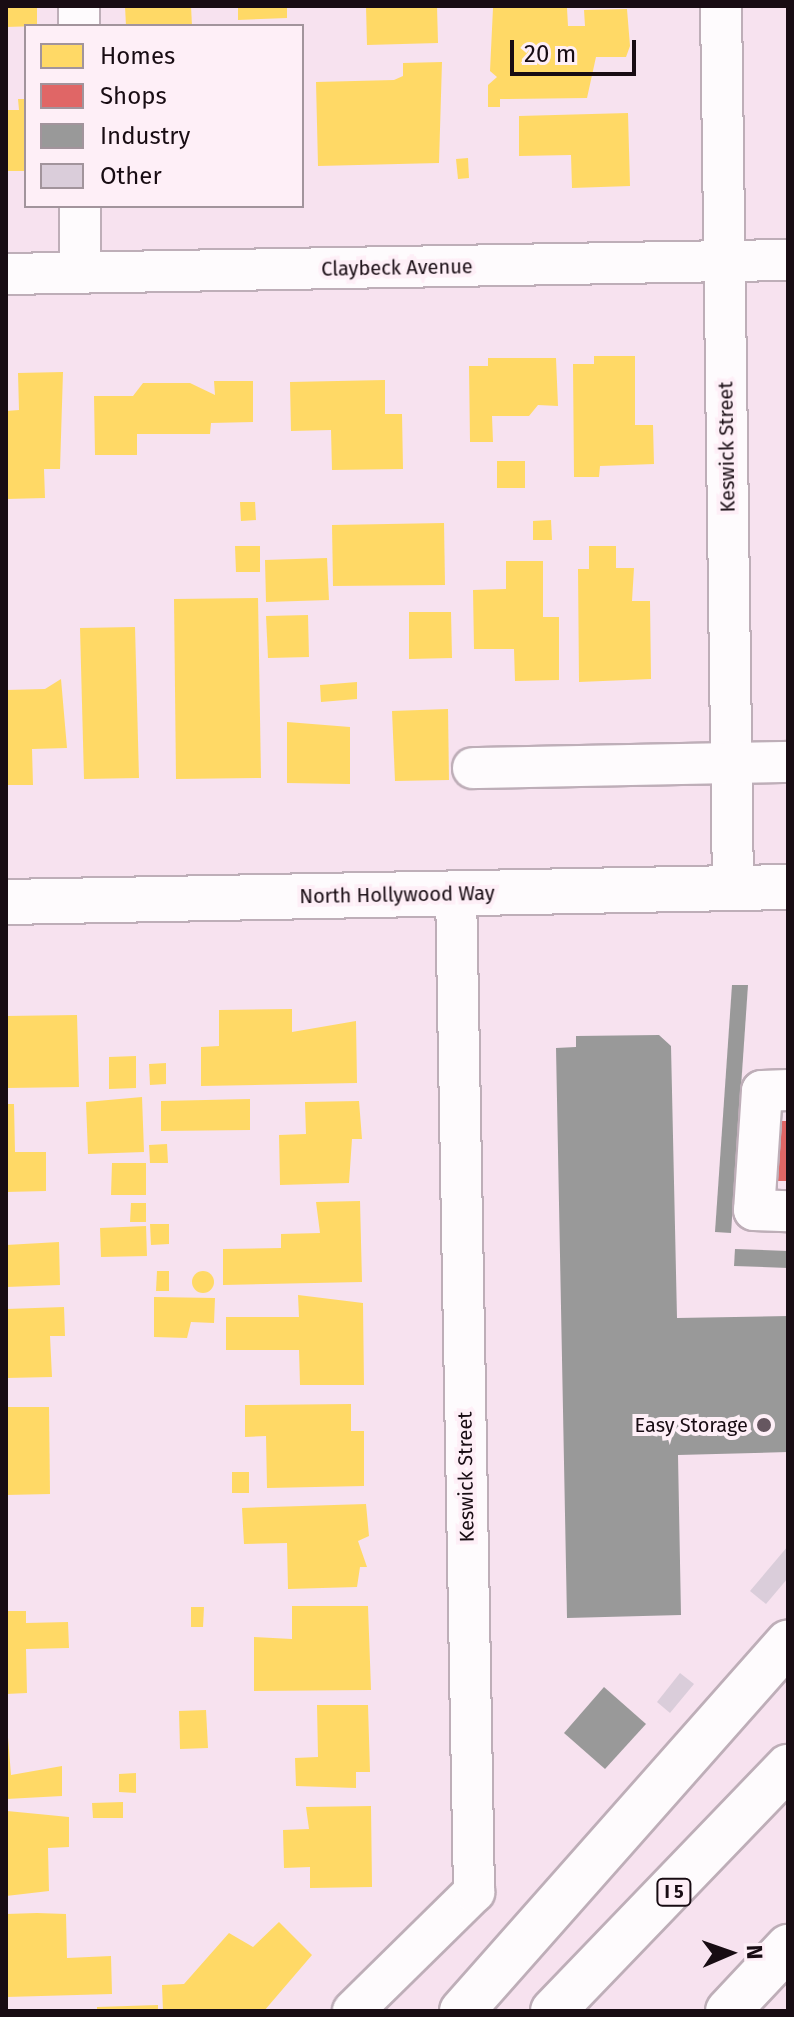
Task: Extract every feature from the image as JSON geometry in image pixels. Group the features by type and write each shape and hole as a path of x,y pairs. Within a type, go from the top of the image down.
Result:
{"main road":[{"name":"North Hollywood Way","path":"6,902 788,887"},
{"path":"462,2011 788,1643"},
{"name":"I 5","path":"553,2011 788,1767"},
{"path":"728,2011 788,1947"}],"street":[{"name":"Keswick Street","path":"721,6 733,888"},
{"path":"80,208 80,273"},
{"name":"Claybeck Avenue","path":"6,274 788,260"},
{"path":"473,768 788,762"},
{"name":"Keswick Street","path":"353,2011 474,1892 456,894"},
{"path":"788,1090 762,1091 754,1210 788,1211"}],"building: Homes":[{"path":"6,6 37,6 37,24 6,27"},
{"path":"125,6 191,6 192,24 126,24"},
{"path":"238,6 287,6 287,18 238,20"},
{"path":"366,6 437,6 438,43 367,45"},
{"path":"493,8 567,8 568,26 585,26 584,10 627,9 630,46 626,57 596,57 587,98 500,99 500,107 488,107 488,85 497,77 490,71"},
{"path":"442,62 439,163 318,166 316,82 394,80 403,76 403,63"},
{"path":"18,99 24,99 24,171 6,171 6,110 19,110"},
{"path":"628,113 630,186 572,188 571,155 519,156 519,116"},
{"path":"468,158 469,178 458,179 456,159"},
{"path":"594,356 635,356 635,425 653,425 654,464 600,466 599,477 574,477 573,364 594,364"},
{"path":"488,358 556,358 558,406 538,405 529,416 492,416 493,442 470,442 469,366 488,366"},
{"path":"63,372 60,469 44,469 45,498 6,499 6,411 19,410 18,373"},
{"path":"385,380 385,414 402,414 403,469 332,470 331,430 291,431 290,382"},
{"path":"214,381 253,381 253,422 211,423 210,434 137,434 137,455 95,455 94,396 133,396 143,383 190,383 215,395"},
{"path":"497,461 525,461 525,488 497,488"},
{"path":"240,502 255,502 256,520 241,521"},
{"path":"551,520 552,540 533,540 533,521"},
{"path":"444,523 445,585 333,586 332,525"},
{"path":"235,546 260,546 260,572 236,572"},
{"path":"589,546 616,546 616,568 634,568 632,601 650,601 651,679 579,682 578,569 589,569"},
{"path":"327,558 329,600 266,602 265,560"},
{"path":"506,561 543,561 543,617 559,617 559,680 515,681 514,649 474,649 473,590 506,589"},
{"path":"258,598 261,778 176,779 174,599"},
{"path":"409,612 451,612 452,658 409,659"},
{"path":"308,615 309,657 268,658 266,616"},
{"path":"135,627 139,778 84,779 80,628"},
{"path":"61,679 67,748 32,749 33,785 6,785 6,690 45,689"},
{"path":"357,682 357,699 321,702 320,685"},
{"path":"448,709 449,780 395,781 392,711"},
{"path":"287,722 350,727 350,784 287,783"},
{"path":"292,1009 292,1032 356,1021 357,1083 201,1086 201,1047 219,1046 219,1010"},
{"path":"77,1015 79,1087 6,1088 6,1016"},
{"path":"136,1056 136,1088 109,1089 109,1057"},
{"path":"166,1063 166,1084 150,1085 149,1064"},
{"path":"142,1097 144,1152 88,1154 86,1102"},
{"path":"250,1099 250,1130 161,1131 161,1101"},
{"path":"359,1101 362,1139 352,1139 349,1183 280,1185 279,1135 306,1134 305,1102"},
{"path":"6,1104 14,1104 15,1152 46,1152 46,1191 6,1192"},
{"path":"167,1144 168,1163 150,1163 149,1145"},
{"path":"112,1163 146,1163 146,1195 111,1195"},
{"path":"360,1201 362,1282 223,1285 223,1249 281,1248 281,1234 320,1233 316,1202"},
{"path":"131,1203 146,1203 146,1222 130,1222"},
{"path":"150,1224 169,1224 169,1244 151,1245"},
{"path":"146,1226 147,1256 101,1257 100,1228"},
{"path":"59,1242 60,1285 6,1287 6,1245"},
{"path":"157,1271 169,1271 169,1291 156,1291"},
{"path":"203,1271 211,1274 214,1282 211,1290 203,1293 195,1290 192,1282 195,1274"},
{"path":"298,1295 363,1303 364,1385 300,1385 299,1350 226,1350 226,1317 299,1317"},
{"path":"154,1297 215,1298 214,1323 191,1322 187,1338 154,1337"},
{"path":"64,1307 65,1336 50,1336 52,1377 6,1378 6,1309"},
{"path":"351,1404 351,1431 364,1431 364,1486 267,1488 266,1436 245,1437 245,1405"},
{"path":"7,1407 49,1407 50,1494 6,1495"},
{"path":"232,1472 249,1472 249,1493 232,1493"},
{"path":"366,1504 369,1536 358,1541 367,1567 360,1567 357,1587 288,1589 287,1543 244,1544 242,1508"},
{"path":"292,1606 368,1606 371,1690 254,1691 254,1637 292,1639"},
{"path":"191,1607 204,1607 203,1627 191,1627"},
{"path":"6,1611 26,1611 26,1623 68,1622 69,1648 26,1649 27,1693 6,1694"},
{"path":"317,1705 368,1705 370,1772 356,1772 356,1788 296,1786 295,1758 318,1757"},
{"path":"206,1710 208,1748 180,1749 179,1711"},
{"path":"6,1712 11,1775 62,1766 62,1796 6,1799"},
{"path":"136,1773 136,1793 119,1792 119,1774"},
{"path":"123,1802 123,1818 93,1818 92,1803"},
{"path":"371,1806 372,1887 310,1888 310,1867 284,1868 283,1830 309,1829 306,1807"},
{"path":"7,1811 69,1817 69,1847 48,1848 49,1891 6,1896"},
{"path":"6,1914 66,1914 67,1958 111,1956 112,1994 6,1997"},
{"path":"279,1922 312,1955 264,2011 163,2011 162,1985 184,1984 229,1933 253,1947"},
{"path":"158,2005 158,2011 97,2011 97,2007"}],"building: Shops":[{"path":"776,1121 788,1121 788,1181 777,1181"}],"building: Industry":[{"path":"732,985 748,985 731,1233 715,1232"},
{"path":"659,1035 671,1046 677,1318 788,1316 788,1452 678,1455 681,1615 567,1618 556,1048 576,1047 576,1036"},
{"path":"735,1249 788,1251 788,1268 734,1266"},
{"path":"604,1687 646,1724 605,1769 564,1733"}],"building: Other":[{"path":"788,1546 788,1578 766,1604 750,1591"},
{"path":"680,1673 694,1684 670,1713 657,1702"}],"place":[{"name":"Easy Storage","path":"764,1425"}]}
